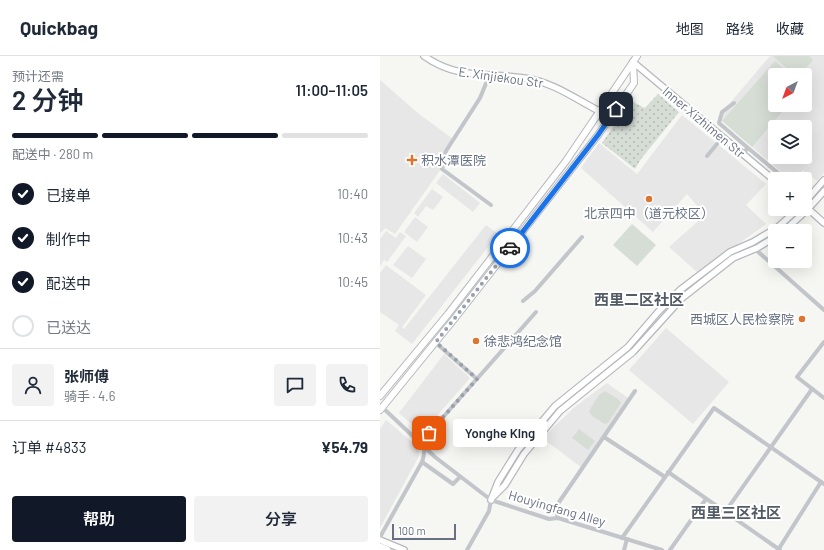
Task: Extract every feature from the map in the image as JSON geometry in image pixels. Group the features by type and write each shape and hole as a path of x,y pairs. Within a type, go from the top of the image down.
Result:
{"highway":[{"path":"380,547 387,550"}],"main road":[{"path":"380,396 448,314 566,162 637,56"},
{"path":"381,408 436,342 598,135 634,83 633,62"}],"street":[{"name":"E. Xinjiekou Str","path":"424,56 453,70 489,76 524,78 549,84 599,111"},
{"name":"Inner Xizhimen Str","path":"633,62 768,175"},
{"path":"489,76 480,98 446,151 442,169 491,205"},
{"path":"734,103 722,112 719,122 777,172"},
{"path":"707,156 722,138"},
{"path":"742,154 748,148"},
{"path":"812,194 824,180"},
{"path":"812,203 824,191"},
{"path":"812,212 824,222"},
{"path":"467,550 489,511 491,500 498,482 518,450 555,406 628,347 658,312 680,290 730,252 753,242 778,227 790,216"},
{"path":"791,224 799,216"},
{"path":"523,301 535,291 582,237"},
{"path":"491,500 504,485 524,454 560,410 633,352 682,298 734,258 755,249 768,241"},
{"path":"755,249 824,310"},
{"path":"380,537 422,462 425,454 424,446 429,433 536,312"},
{"path":"436,342 477,379"},
{"path":"824,342 797,377 824,398"},
{"path":"725,512 812,389"},
{"path":"558,518 555,508 635,391"},
{"name":"Houyingfang Alley","path":"381,408 460,477 491,500 549,519 558,518 662,550"},
{"path":"624,550 624,539 668,472 714,408 823,483 778,550 668,472"},
{"path":"604,437 665,477"},
{"path":"422,462 453,484 460,477"},
{"path":"670,550 706,499"},
{"path":"380,540 404,550"}],"shaded area":[{"path":"770,56 824,56 824,173 817,181 812,177 812,172 806,172 803,170 801,172 781,172 772,164 812,164 812,120 768,120 768,161 718,117"},
{"path":"773,56 809,56 813,60 806,68 786,68"},
{"path":"775,61 783,68 769,68"},
{"path":"768,69 768,112 782,112 775,120 768,120 768,128 752,147 722,121"},
{"name":"积水潭医院","path":"380,80 419,114 453,139 446,151 441,169 395,234 385,228 380,234"},
{"path":"658,94 679,112 641,159 635,169 602,143 631,101 645,108"},
{"name":"北京四中（道元校区）","path":"682,115 766,184 746,205 766,224 698,273 669,247 705,215 687,194 653,232 581,168 599,143 637,174"},
{"path":"443,174 480,203 473,212 436,183"},
{"path":"432,189 443,197 433,210 426,206 418,217 414,213"},
{"path":"415,217 428,227 417,242 404,232"},
{"path":"632,224 656,245 637,266 613,245"},
{"path":"486,225 498,234 412,344 395,331 399,325 380,312 380,273 386,265 426,295 402,327 404,329"},
{"path":"386,231 396,238 400,232 406,236 387,262 384,260 380,266 380,239"},
{"path":"408,246 426,259 412,278 393,265"},
{"path":"666,328 729,382 693,424 629,370"},
{"path":"444,354 470,378 422,433 399,413"},
{"path":"607,383 628,398 581,467 542,438 576,406"},
{"path":"605,391 618,399 621,403 608,423 605,424 592,416 589,411 599,395"},
{"path":"386,420 418,447 419,456 380,528 380,429"},
{"path":"579,429 595,441 588,450 572,438"}],"way so far":[{"path":"429,433 477,379 436,342 510,248"}],"place":[{"name":"积水潭医院","path":"412,160"},
{"name":"北京四中（道元校区）","path":"649,199"},
{"name":"西城区人民检察院","path":"802,319"},
{"name":"徐悲鸿纪念馆","path":"476,341"},
{"name":"Yonghe King","path":"429,433"}],"district":[{"name":"西里二区社区","path":"639,299"},
{"name":"西里三区社区","path":"736,512"}],"route":[{"path":"510,248 598,135 616,109"}]}
